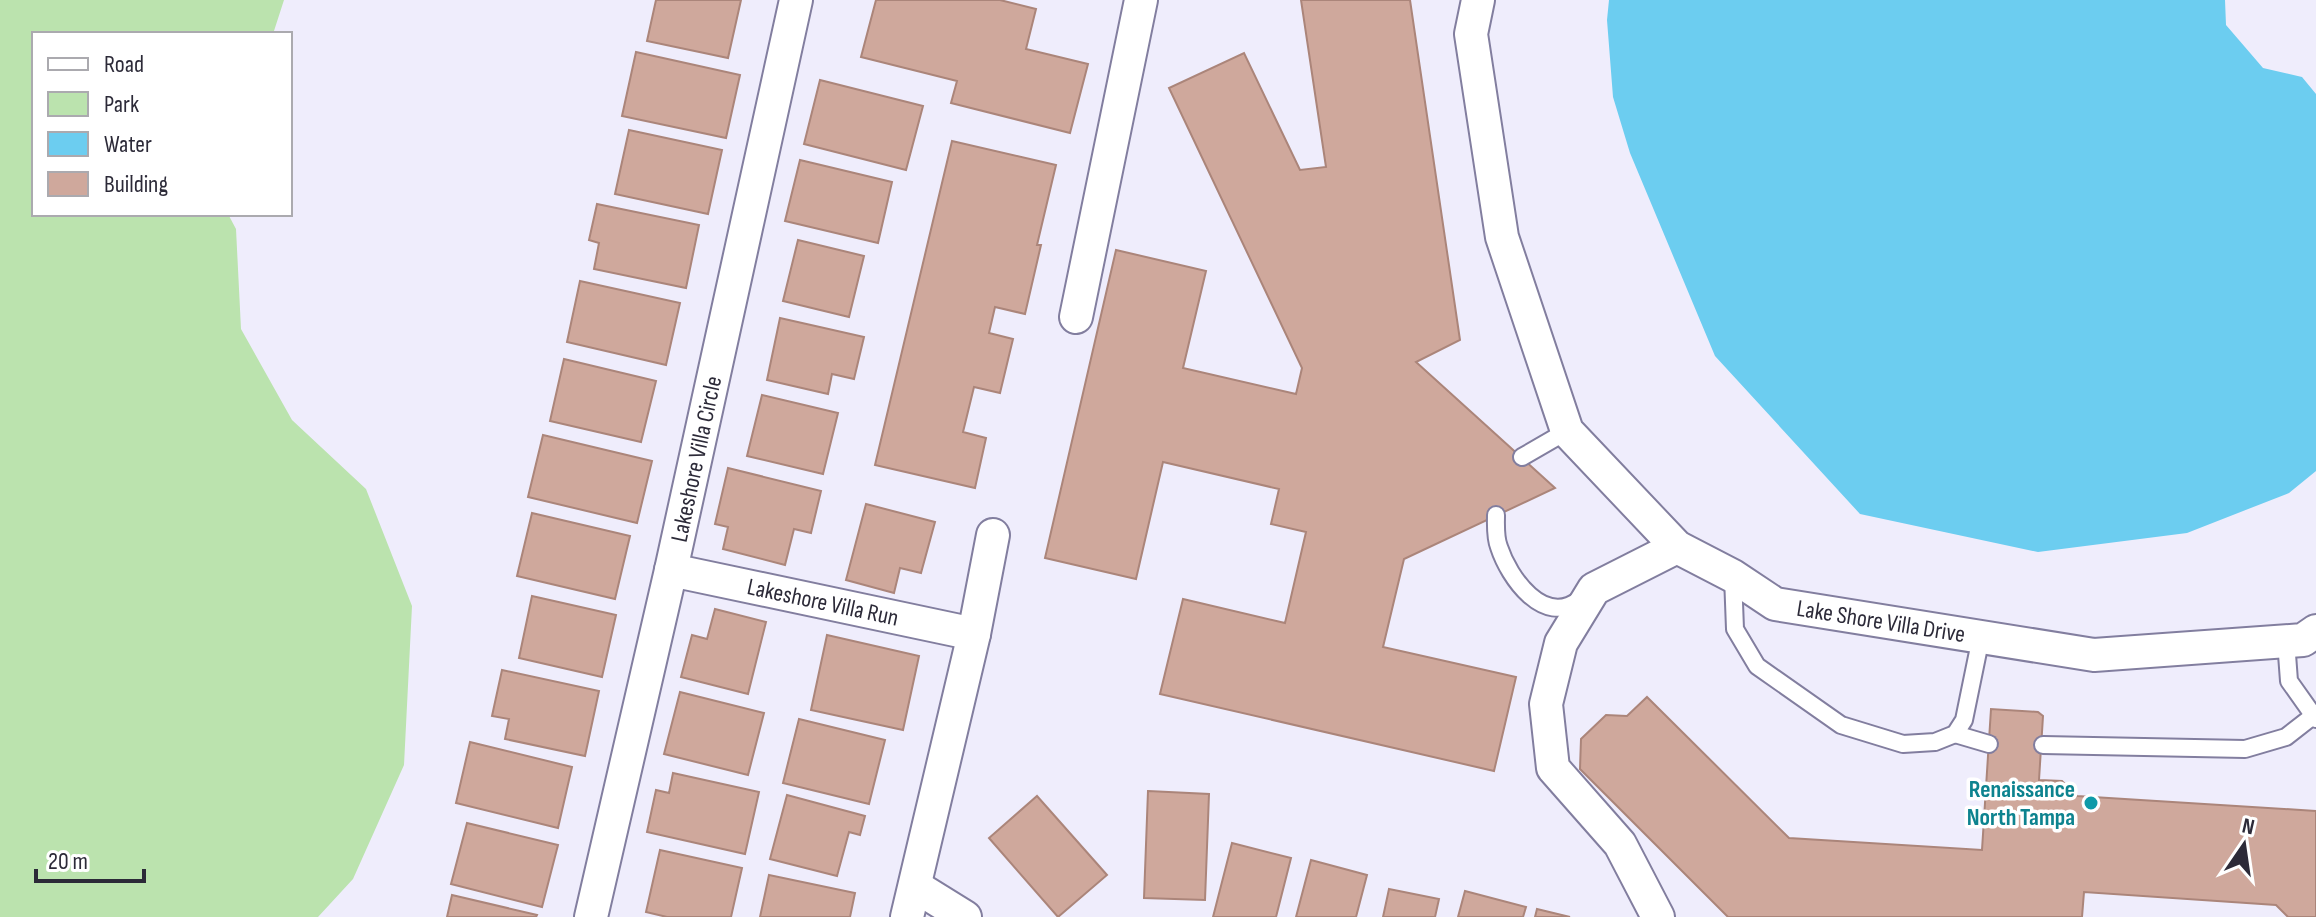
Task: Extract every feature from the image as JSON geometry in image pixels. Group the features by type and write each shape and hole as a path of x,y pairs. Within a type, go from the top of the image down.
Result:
{"street":[{"name":"Lakeshore Villa Circle","path":"591,917 796,0"},
{"path":"1076,317 1141,0"},
{"name":"Lake Shore Villa Drive","path":"1478,0 1471,34 1502,237 1567,431 1677,547 1733,576 1775,604 2094,655 2303,640 2316,631"},
{"path":"965,917 911,902 974,634 993,535"},
{"path":"1658,917 1620,844 1553,768 1546,704 1561,643 1594,589 1677,547"},
{"name":"Lakeshore Villa Run","path":"671,570 974,634"}],"lane":[{"path":"1522,457 1567,431"},
{"path":"1496,515 1497,544 1511,574 1525,591 1547,607 1569,608 1594,589"},
{"path":"1733,576 1735,629 1757,666 1841,725 1903,744 1935,742 1955,734 1964,720 1981,637"},
{"path":"2043,745 2245,749 2286,737 2315,718 2289,681 2286,641"},
{"path":"1955,734 1989,744"}],"green space":[{"path":"0,0 284,0 274,32 32,32 32,216 229,216 236,229 241,329 292,420 366,489 412,606 404,765 353,879 318,917 0,917"}],"water":[{"path":"1609,0 2225,0 2226,25 2263,68 2302,77 2316,94 2316,471 2289,493 2187,533 2038,552 1860,514 1715,356 1630,153 1613,97 1607,20"}],"building":[{"path":"656,0 741,0 728,58 647,41"},
{"path":"876,0 1000,0 1036,9 1026,49 1088,64 1070,133 951,103 957,81 861,57"},
{"path":"1301,0 1410,0 1460,340 1416,362 1555,488 1404,559 1383,647 1516,677 1494,771 1160,694 1183,599 1285,623 1306,532 1271,524 1279,489 1163,462 1136,579 1045,558 1116,250 1206,271 1183,368 1296,394 1302,368 1169,88 1244,53 1300,170 1326,167"},
{"path":"636,52 740,75 726,138 622,116"},
{"path":"820,80 923,106 906,170 804,144"},
{"path":"629,130 722,150 708,214 615,194"},
{"path":"952,141 1056,165 1025,314 995,307 989,333 1013,339 1000,393 974,387 963,432 986,438 975,488 875,465"},
{"path":"800,160 892,182 878,243 785,221"},
{"path":"597,204 699,225 686,288 594,269 599,243 589,240"},
{"path":"798,240 864,256 849,317 783,301"},
{"path":"580,281 680,303 666,365 567,342"},
{"path":"780,318 864,337 854,379 832,374 828,394 767,380"},
{"path":"564,359 656,381 641,442 550,421"},
{"path":"762,395 838,413 823,474 747,456"},
{"path":"543,435 652,461 637,523 528,497"},
{"path":"728,468 821,491 811,533 794,529 785,565 723,549 728,527 715,524"},
{"path":"866,504 935,522 921,573 900,568 894,593 846,580"},
{"path":"532,513 630,536 615,599 517,576"},
{"path":"532,596 616,615 602,677 519,658"},
{"path":"715,609 766,622 748,694 681,677 692,635 707,639"},
{"path":"827,635 919,656 903,730 811,710"},
{"path":"502,670 599,691 585,756 505,739 509,719 492,716"},
{"path":"680,692 764,713 748,775 664,754"},
{"name":"Renaissance North Tampa","path":"1647,697 1789,838 1982,850 1991,709 2038,712 2043,716 2039,780 2062,781 2077,796 2316,811 2316,917 2288,917 2276,905 2084,892 2082,917 1728,917 1580,769 1581,739 1606,715 1627,716"},
{"path":"799,719 885,740 869,804 783,783"},
{"path":"470,742 572,767 558,828 456,803"},
{"path":"673,773 759,792 745,854 647,832 656,790 669,793"},
{"path":"1148,791 1209,794 1205,900 1144,898"},
{"path":"787,795 865,816 860,835 849,832 837,876 770,859"},
{"path":"1037,796 1107,875 1058,917 989,838"},
{"path":"467,823 558,845 542,907 451,884"},
{"path":"1232,843 1291,858 1276,917 1213,917"},
{"path":"660,850 742,868 731,917 667,917 646,912"},
{"path":"1311,860 1367,875 1356,917 1296,917"},
{"path":"769,875 855,893 850,917 760,917"},
{"path":"1389,889 1439,899 1435,917 1383,917"},
{"path":"1465,891 1526,907 1523,917 1458,917"},
{"path":"452,895 537,915 447,917"},
{"path":"1537,909 1570,917 1535,917"}],"place":[{"name":"Renaissance North Tampa","path":"2091,803"}]}
